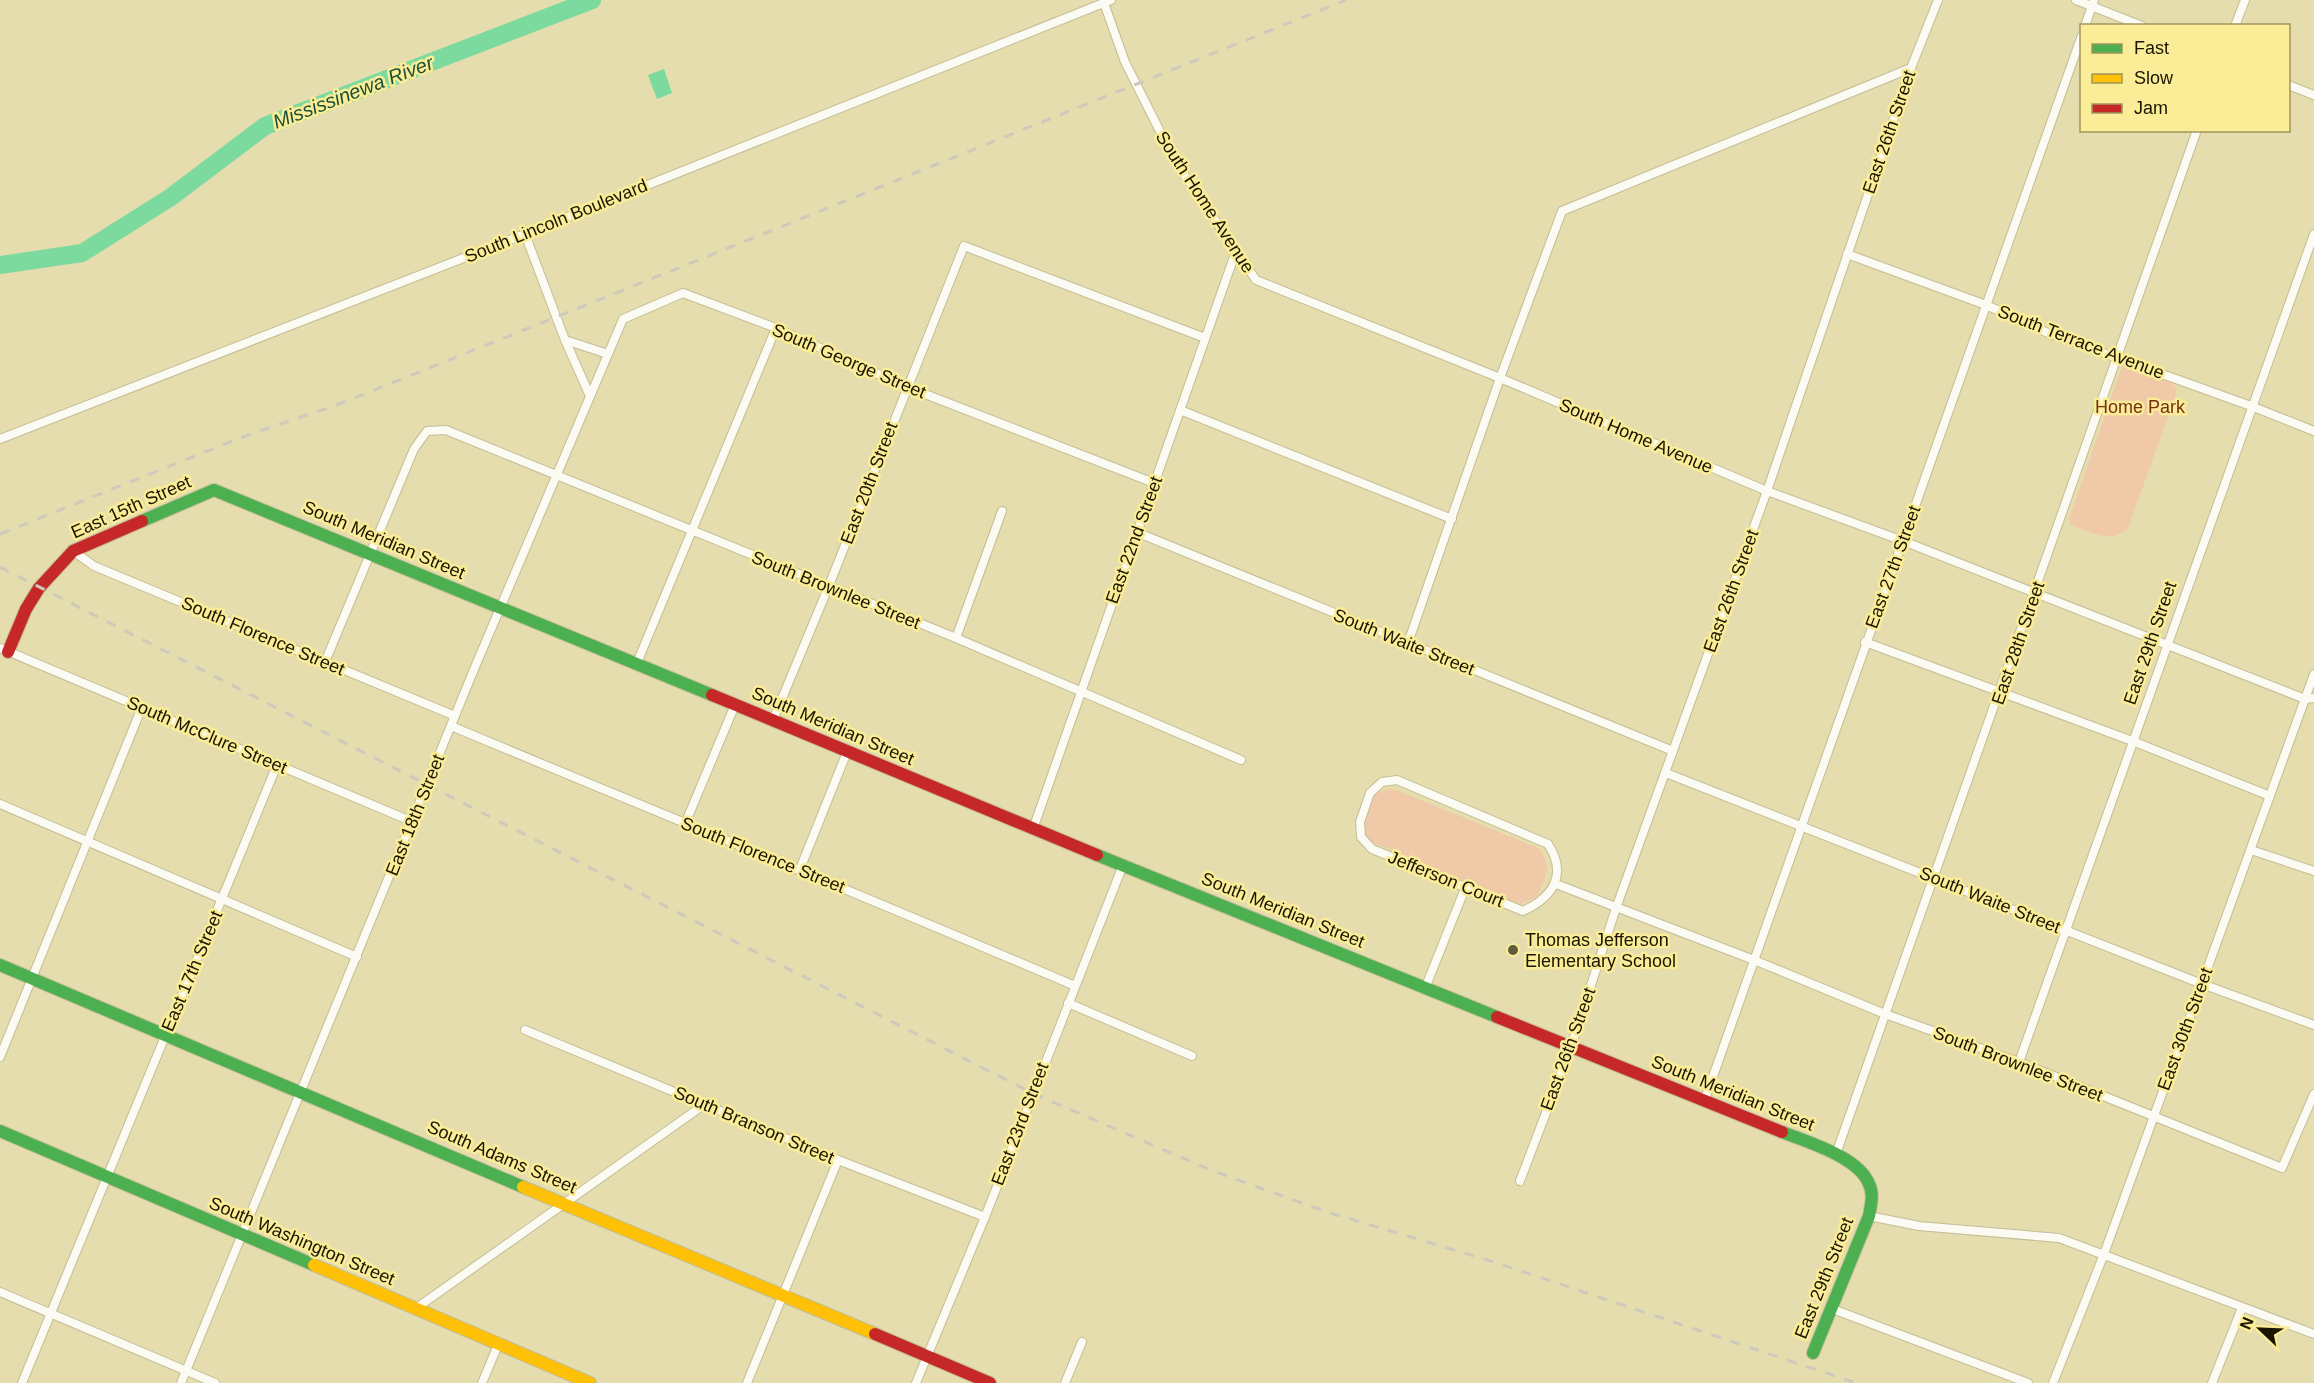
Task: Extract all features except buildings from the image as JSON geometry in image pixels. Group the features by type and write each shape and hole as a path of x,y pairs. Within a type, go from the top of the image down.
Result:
{"street":[{"name":"East 26th Street","path":"1520,1181 1571,1047 1616,908 1767,491 1911,68 1938,0"},
{"path":"2076,0 2093,3 2138,24"},
{"path":"2236,24 2245,0"},
{"name":"South Lincoln Boulevard","path":"0,439 525,234 1108,2"},
{"name":"South Home Avenue","path":"1108,2 1125,62 1176,163 1256,280 1500,378 1767,491 1903,541 2168,646 2310,698"},
{"path":"2086,24 2093,3"},
{"name":"East 27th Street","path":"1704,1099 2080,40"},
{"path":"1408,643 1500,378 1563,211 1911,68"},
{"path":"2290,85 2314,95"},
{"name":"East 28th Street","path":"1836,1154 2001,692 2196,132"},
{"path":"525,234 565,340 590,396"},
{"name":"East 29th Street","path":"2019,1062 2314,234"},
{"name":"East 20th Street","path":"773,720 964,246 1205,338"},
{"name":"East 22nd Street","path":"1033,829 1236,251"},
{"name":"South Terrace Avenue","path":"1847,254 1986,305 2116,358 2252,406 2314,431"},
{"name":"South George Street","path":"590,396 623,319 683,293 776,328 907,387 1154,483"},
{"path":"637,663 776,328"},
{"path":"565,340 608,354"},
{"name":"East 18th Street","path":"181,1383 455,716 590,396"},
{"path":"1180,410 1452,519"},
{"name":"South Brownlee Street","path":"371,553 414,449 428,431 446,430 691,529 828,588 956,638 1241,760"},
{"name":"South Meridian Street","path":"214,490 637,663 1033,829 1426,986 1836,1154 1866,1174 1875,1194 1869,1216"},
{"name":"East 15th Street","path":"4,650 39,588 73,551 214,490"},
{"path":"956,638 1002,511"},
{"name":"South Waite Street","path":"1136,532 1672,751"},
{"name":"South Florence Street","path":"73,551 94,566 455,716"},
{"path":"325,662 371,553"},
{"path":"1865,642 2134,742 2270,796"},
{"name":"South McClure Street","path":"4,650 413,822"},
{"name":"East 30th Street","path":"2053,1383 2104,1254 2270,796 2310,698 2314,674"},
{"path":"685,824 735,705"},
{"path":"0,1057 142,707"},
{"name":"South Florence Street","path":"451,726 685,824 800,869 1075,986"},
{"path":"800,869 847,752"},
{"name":"East 17th Street","path":"22,1383 277,765"},
{"name":"South Waite Street","path":"1666,773 2202,984 2314,1025"},
{"name":"Jefferson Court","path":"1397,780 1548,844 1558,859 1556,884 1542,902 1523,911 1372,849 1361,837 1360,822 1371,793 1382,782 1397,780"},
{"path":"0,804 357,957"},
{"path":"2251,850 2314,871"},
{"name":"East 23rd Street","path":"916,1383 985,1217 1123,865"},
{"name":"South Brownlee Street","path":"1556,884 1754,960 1885,1014 2019,1062 2153,1118 2282,1168 2314,1094"},
{"path":"1426,986 1466,886"},
{"name":"South Adams Street","path":"0,965 164,1037 565,1203 782,1297 990,1383"},
{"path":"1068,1003 1192,1056"},
{"name":"South Branson Street","path":"525,1030 838,1160 985,1217"},
{"path":"415,1309 705,1104"},
{"name":"South Washington Street","path":"0,1131 590,1383"},
{"path":"747,1383 838,1160"},
{"path":"1869,1216 1918,1226 2060,1238 2314,1334"},
{"name":"East 29th Street","path":"1812,1353 1869,1216"},
{"path":"0,1292 215,1383"},
{"path":"1830,1308 2028,1383"},
{"path":"2212,1383 2242,1308"},
{"path":"1065,1383 1082,1342"},
{"path":"482,1383 498,1345"}],"green space":[{"name":"Home Park","path":"2122,366 2172,383 2176,388 2176,395 2128,528 2115,536 2101,536 2071,525 2069,519"},
{"path":"1387,789 1396,790 1538,848 1547,866 1537,896 1522,904 1512,901 1368,840 1363,826 1373,795"}],"shaded area":[{"path":"664,69 672,93 657,99 648,75"}],"waterway":[{"name":"Mississinewa River","path":"0,265 82,253 171,197 265,126 592,0"}],"railway":[{"path":"0,534 240,438 342,403 1346,0"},
{"path":"0,567 1032,1093 1213,1171 1327,1212 1494,1262 1856,1383"}],"traffic: fast":[{"path":"142,521 214,490 712,695"},
{"path":"1097,855 1497,1017"},
{"path":"0,965 523,1187"},
{"path":"0,1131 314,1265"},
{"path":"1782,1132 1844,1158 1863,1174 1871,1192 1869,1216 1813,1353"}],"traffic: slow":[{"path":"523,1187 875,1334"},
{"path":"314,1265 590,1383"}],"traffic: jam":[{"path":"8,652 26,609 39,588 73,551 142,521"},
{"path":"712,695 1097,855"},
{"path":"1497,1017 1782,1132"},
{"path":"875,1334 990,1383"}],"place":[{"name":"Thomas Jefferson Elementary School","path":"1513,950"}]}
